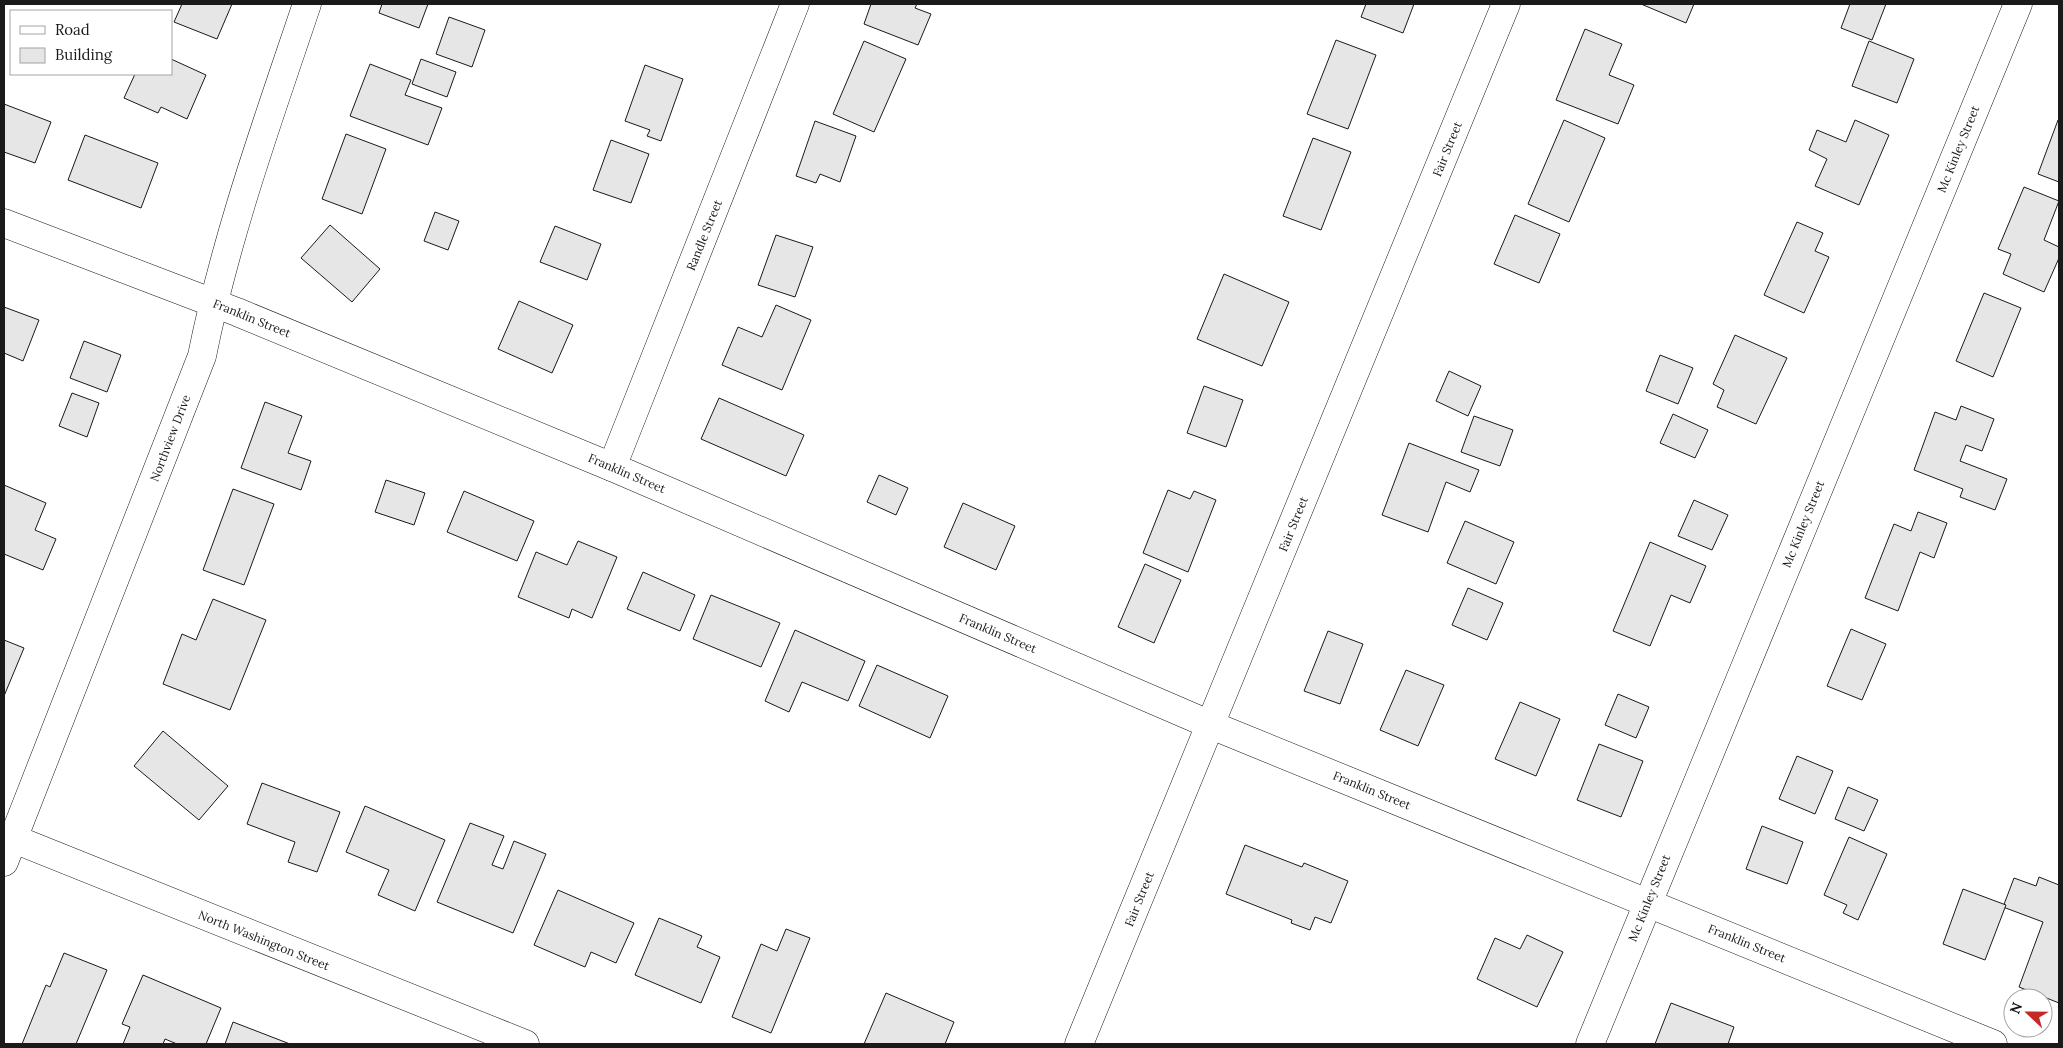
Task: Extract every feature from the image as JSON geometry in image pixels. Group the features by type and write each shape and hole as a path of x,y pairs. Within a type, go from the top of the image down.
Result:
{"street":[{"name":"Northview Drive","path":"7,846 202,356 214,302 256,154 307,4"},
{"name":"Randle Street","path":"612,467 795,4"},
{"name":"Fair Street","path":"1079,1044 1506,4"},
{"name":"Mc Kinley Street","path":"1590,1044 2018,4"},
{"name":"Franklin Street","path":"4,223 214,302 612,467 1211,725 1993,1044"},
{"name":"North Washington Street","path":"7,846 525,1044"}],"building":[{"path":"182,4 232,4 217,39 174,22"},
{"path":"382,4 428,4 419,28 379,13"},
{"path":"871,4 917,4 915,8 931,14 918,45 864,24"},
{"path":"1366,4 1414,4 1403,33 1361,17"},
{"path":"1641,4 1694,4 1686,23"},
{"path":"1850,4 1886,4 1872,40 1841,28"},
{"path":"449,17 485,30 472,67 436,54"},
{"path":"1585,29 1622,44 1609,75 1634,85 1618,124 1556,100"},
{"path":"1336,40 1376,55 1348,129 1307,114"},
{"path":"864,41 906,59 874,132 833,114"},
{"path":"1869,41 1914,59 1897,103 1852,86"},
{"path":"172,59 206,75 187,119 161,107 158,113 124,98 135,75 172,75"},
{"path":"421,59 456,72 447,97 412,84"},
{"path":"370,64 411,80 405,95 442,108 428,145 350,116"},
{"path":"645,65 683,79 661,141 647,136 650,130 625,121"},
{"path":"4,104 51,122 35,163 4,152"},
{"path":"1564,120 1605,138 1569,222 1528,204"},
{"path":"1855,120 1889,135 1859,205 1815,186 1827,159 1809,150 1817,130 1846,142"},
{"path":"815,121 856,136 840,182 820,174 816,183 796,176"},
{"path":"2059,121 2059,182 2038,174"},
{"path":"346,134 386,149 362,214 322,199"},
{"path":"85,135 158,163 141,208 68,180"},
{"path":"1313,138 1351,152 1321,230 1283,216"},
{"path":"611,140 649,154 631,203 593,190"},
{"path":"2024,187 2059,201 2044,240 2059,247 2059,258 2044,292 2003,274 2011,254 1998,249"},
{"path":"435,212 459,221 448,250 424,241"},
{"path":"1515,215 1560,234 1539,283 1494,264"},
{"path":"1797,222 1823,233 1815,251 1829,257 1804,313 1764,295"},
{"path":"330,225 380,269 352,302 301,258"},
{"path":"555,226 601,244 587,280 540,262"},
{"path":"776,235 813,247 795,297 758,285"},
{"path":"1224,274 1289,302 1262,366 1197,339"},
{"path":"1984,293 2021,308 1993,377 1956,361"},
{"path":"519,301 573,325 552,373 498,349"},
{"path":"776,305 811,320 782,390 722,365 738,327 762,337"},
{"path":"4,307 39,320 23,361 4,353"},
{"path":"1735,335 1787,358 1756,424 1717,407 1724,390 1713,384"},
{"path":"84,341 121,355 107,392 70,378"},
{"path":"1660,355 1693,368 1678,404 1646,391"},
{"path":"1449,371 1481,386 1468,416 1436,401"},
{"path":"1204,386 1243,400 1226,447 1187,433"},
{"path":"72,393 99,403 87,437 59,426"},
{"path":"719,398 804,435 786,476 701,439"},
{"path":"265,402 302,416 288,453 311,461 301,490 241,468"},
{"path":"1961,406 1994,419 1982,451 1966,445 1960,461 2007,479 1995,510 1960,497 1963,489 1914,470 1935,412 1956,420"},
{"path":"1673,414 1708,430 1695,458 1660,443"},
{"path":"1474,416 1513,430 1500,466 1461,452"},
{"path":"1409,443 1479,470 1470,492 1446,482 1428,532 1382,515"},
{"path":"879,475 908,488 896,515 867,502"},
{"path":"386,480 425,493 414,525 375,512"},
{"path":"4,485 46,503 35,530 56,539 43,570 4,554"},
{"path":"233,489 274,504 244,585 203,570"},
{"path":"1168,490 1190,499 1194,491 1216,500 1188,572 1143,553"},
{"path":"464,491 534,521 517,561 447,532"},
{"path":"1694,500 1728,515 1712,550 1678,536"},
{"path":"963,503 1015,526 996,570 944,547"},
{"path":"1918,512 1947,523 1934,558 1920,552 1898,611 1865,598 1894,524 1911,531"},
{"path":"1465,521 1514,542 1496,584 1447,563"},
{"path":"578,541 617,557 592,618 572,609 569,618 518,597 536,552 567,565"},
{"path":"1650,542 1706,566 1690,603 1671,595 1650,646 1613,631"},
{"path":"1145,564 1181,580 1154,643 1118,627"},
{"path":"643,572 695,595 680,631 627,609"},
{"path":"1468,588 1503,603 1487,640 1452,625"},
{"path":"711,595 780,623 761,667 693,639"},
{"path":"213,599 266,620 230,710 163,684 182,634 196,640"},
{"path":"1851,629 1886,644 1862,700 1827,686"},
{"path":"795,630 865,661 848,701 802,682 789,712 765,701"},
{"path":"1328,631 1363,644 1340,704 1304,691"},
{"path":"4,640 24,648 4,696"},
{"path":"877,665 948,696 930,738 859,706"},
{"path":"1406,670 1444,685 1418,746 1380,730"},
{"path":"1618,694 1649,707 1636,738 1605,725"},
{"path":"1520,702 1560,719 1536,776 1495,759"},
{"path":"163,731 228,786 199,820 134,766"},
{"path":"1599,744 1643,761 1621,817 1577,800"},
{"path":"1797,756 1833,771 1815,814 1779,799"},
{"path":"262,783 340,812 317,872 288,862 295,842 247,824"},
{"path":"1848,787 1878,800 1864,831 1835,819"},
{"path":"365,806 445,840 415,911 378,895 389,870 346,852"},
{"path":"470,823 504,836 492,865 503,869 514,841 546,854 513,933 437,902"},
{"path":"1762,826 1803,842 1787,884 1746,869"},
{"path":"1849,837 1887,854 1858,920 1843,913 1847,905 1824,895"},
{"path":"1245,845 1302,867 1304,863 1348,881 1331,923 1315,917 1310,930 1291,923 1292,920 1226,894"},
{"path":"2039,877 2059,885 2059,1003 2053,1001 2053,988 2019,987 2043,922 2003,907 2014,878 2036,886"},
{"path":"1963,889 2006,905 1985,960 1943,944"},
{"path":"558,890 634,923 616,963 591,952 585,967 534,945"},
{"path":"659,918 702,936 697,947 720,957 701,1003 635,975"},
{"path":"786,929 810,938 771,1033 732,1017 761,944 777,951"},
{"path":"1527,935 1563,952 1537,1007 1477,979 1495,938 1520,949"},
{"path":"64,953 107,970 76,1044 22,1044 46,985 50,987"},
{"path":"143,975 221,1008 206,1044 177,1044 165,1039 163,1044 123,1044 130,1027 122,1024"},
{"path":"886,993 954,1022 945,1044 864,1044"},
{"path":"1671,1003 1734,1027 1728,1044 1655,1044"},
{"path":"233,1022 290,1044 225,1044"}]}
